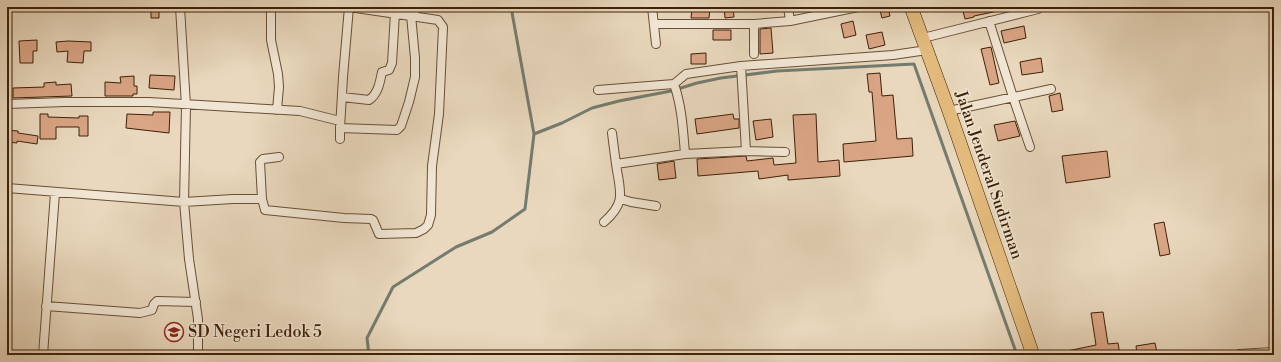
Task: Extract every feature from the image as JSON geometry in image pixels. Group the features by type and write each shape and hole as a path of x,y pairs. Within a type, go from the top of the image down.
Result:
{"main road":[{"name":"Jalan Jenderal Sudirman","path":"911,7 949,111 1033,355"}],"street":[{"path":"180,7 186,106 184,202 189,259 198,319 198,355"},
{"path":"272,7 271,40 279,87 277,110"},
{"path":"279,157 263,159 260,162 262,199 266,210 344,218 371,219 373,220 379,234 416,233 424,229 428,225 431,215 432,166 439,114 443,27 438,20 349,7 340,139"},
{"path":"7,104 141,102 186,106 300,111 340,124 397,130 402,126 415,77 414,7"},
{"path":"652,7 656,44"},
{"path":"788,7 790,21"},
{"path":"654,24 754,24 790,21 858,7"},
{"path":"598,90 675,86 686,74 893,55 989,21 1038,9"},
{"path":"342,97 369,100 379,88 382,72 389,70 392,63 395,13"},
{"path":"989,21 1012,97 1030,147"},
{"path":"754,24 754,54"},
{"path":"741,69 746,151"},
{"path":"675,86 679,99 685,154"},
{"path":"949,111 1051,89"},
{"path":"604,222 614,214 621,199 612,133"},
{"path":"616,164 685,154 746,151 785,152"},
{"path":"7,188 184,202 262,199"},
{"path":"43,355 55,193"},
{"path":"621,199 656,206"},
{"path":"46,306 140,313 152,310 157,301 196,302"},
{"path":"1239,354 1274,352"}],"building":[{"path":"151,7 159,7 159,18 151,18"},
{"path":"724,7 733,7 734,17 725,18"},
{"path":"879,7 888,7 890,16 882,18"},
{"path":"962,7 997,7 998,11 965,19"},
{"path":"692,9 710,9 709,18 691,18"},
{"path":"853,21 856,35 844,38 841,24"},
{"path":"1024,26 1026,38 1004,43 1001,31"},
{"path":"771,28 773,53 760,54 760,29"},
{"path":"713,30 731,30 731,40 713,40"},
{"path":"882,32 885,45 869,49 866,35"},
{"path":"37,40 37,51 33,51 33,63 20,63 19,41"},
{"path":"56,42 91,42 91,51 84,51 83,63 67,62 68,51 57,52"},
{"path":"991,47 999,83 990,85 981,49"},
{"path":"706,53 706,64 691,64 691,54"},
{"path":"1041,58 1043,72 1022,75 1020,62"},
{"path":"880,73 882,96 893,95 897,139 912,138 913,156 844,162 843,144 876,141 872,92 869,92 867,74"},
{"path":"150,75 175,76 174,90 149,88"},
{"path":"134,76 134,86 137,86 137,94 133,94 133,96 105,96 105,82 121,83 120,77"},
{"path":"56,82 56,85 71,84 72,96 13,98 13,88 44,87 44,83"},
{"path":"1060,93 1063,110 1052,112 1049,96"},
{"path":"153,112 170,112 169,133 126,128 127,114 153,115"},
{"path":"40,114 48,114 48,117 79,118 79,116 88,116 88,136 79,136 79,127 56,127 56,139 40,139"},
{"path":"733,114 734,119 739,119 739,128 697,134 695,119"},
{"path":"816,114 818,162 839,160 840,176 788,180 788,175 759,179 758,171 698,176 697,159 746,156 747,161 773,158 774,165 796,163 793,115"},
{"path":"771,119 773,137 756,140 753,121"},
{"path":"1015,121 1020,136 998,141 994,125"},
{"path":"7,130 38,136 37,144 17,141 17,143 7,142"},
{"path":"1107,151 1110,177 1066,183 1062,156"},
{"path":"674,161 676,178 659,180 657,164"},
{"path":"1164,222 1170,254 1160,256 1154,224"},
{"path":"1103,312 1108,344 1118,343 1120,355 1068,355 1067,351 1096,345 1091,313"},
{"path":"1155,343 1157,353 1137,355 1136,346"}],"waterway":[{"path":"369,355 367,338 393,287 456,247 492,232 525,209 534,134 511,7"},
{"path":"534,134 562,123 592,108 671,91 697,83 721,78 777,71 914,64 1017,355"}],"place":[{"name":"SD Negeri Ledok 5","path":"174,332"}]}
